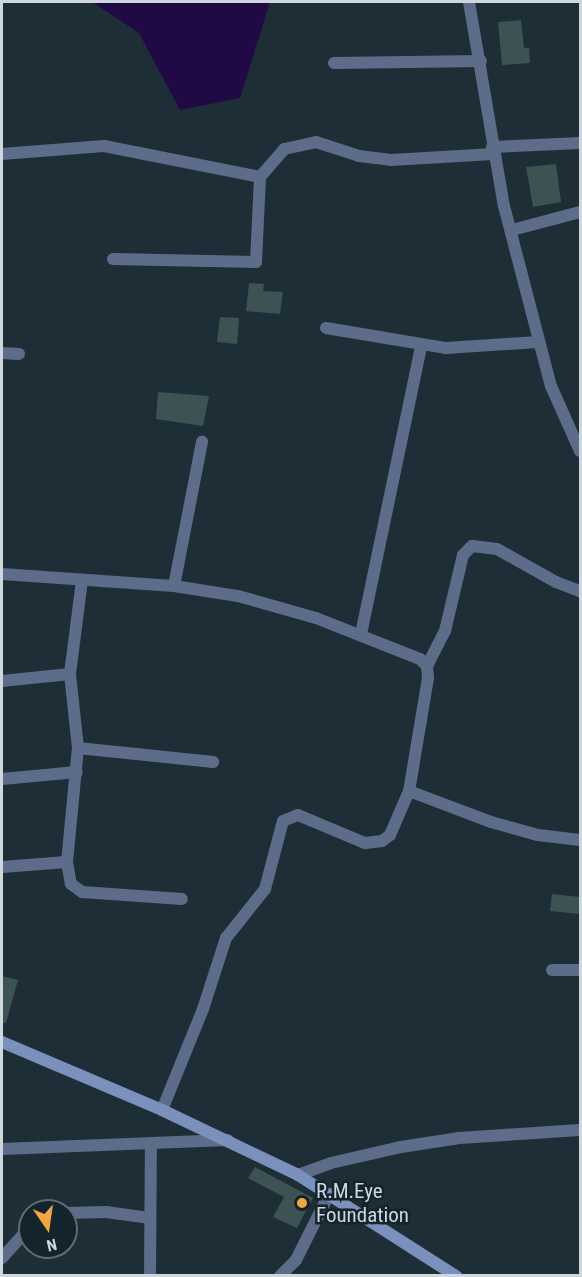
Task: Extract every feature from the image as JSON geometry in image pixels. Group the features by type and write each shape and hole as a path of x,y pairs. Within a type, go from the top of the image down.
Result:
{"main road":[{"path":"2,1041 162,1110 298,1175 456,1275"}],"street":[{"path":"469,2 481,61 492,150 538,342 551,386 580,451"},
{"path":"334,63 481,61"},
{"path":"113,259 256,262 260,177 284,149 316,142 383,160 580,143"},
{"path":"2,154 104,146 260,177"},
{"path":"512,230 580,212"},
{"path":"326,328 421,347 473,349 538,342"},
{"path":"361,634 421,347"},
{"path":"2,353 19,354"},
{"path":"174,586 202,442"},
{"path":"162,1110 203,1009 218,955 226,938 265,890 283,821 298,815 365,843 382,841 390,835 409,791 427,666 445,631 463,555 472,546 497,549 556,582 580,591"},
{"path":"2,574 174,586 277,606 361,634 427,666"},
{"path":"82,580 70,674 78,748 67,862 71,884 82,892 183,899"},
{"path":"2,681 70,674"},
{"path":"78,748 213,762"},
{"path":"2,779 77,772"},
{"path":"409,791 510,827 580,840"},
{"path":"2,867 67,862"},
{"path":"552,970 580,970"},
{"path":"298,1175 368,1153 412,1145 459,1138 580,1130"},
{"path":"2,1149 151,1146 228,1140"},
{"path":"150,1275 151,1146"},
{"path":"280,1275 301,1251 329,1194"},
{"path":"78,1213 106,1212 149,1218"},
{"path":"2,1258 18,1240"}],"shaded area":[{"path":"92,2 270,2 240,98 180,110 139,33"}],"building":[{"path":"521,20 524,48 529,48 530,63 502,65 498,22"},
{"path":"556,164 561,202 533,207 526,167"},
{"path":"249,283 264,284 263,291 283,292 280,314 246,311"},
{"path":"220,317 239,318 237,344 217,342"},
{"path":"158,392 209,396 203,426 156,419"},
{"path":"552,894 580,897 580,914 550,911"},
{"path":"2,976 18,980 6,1023 2,1023"},
{"path":"255,1167 313,1198 297,1228 273,1217 284,1197 248,1178"}],"place":[{"name":"R.M.Eye Foundation","path":"302,1203"}]}
